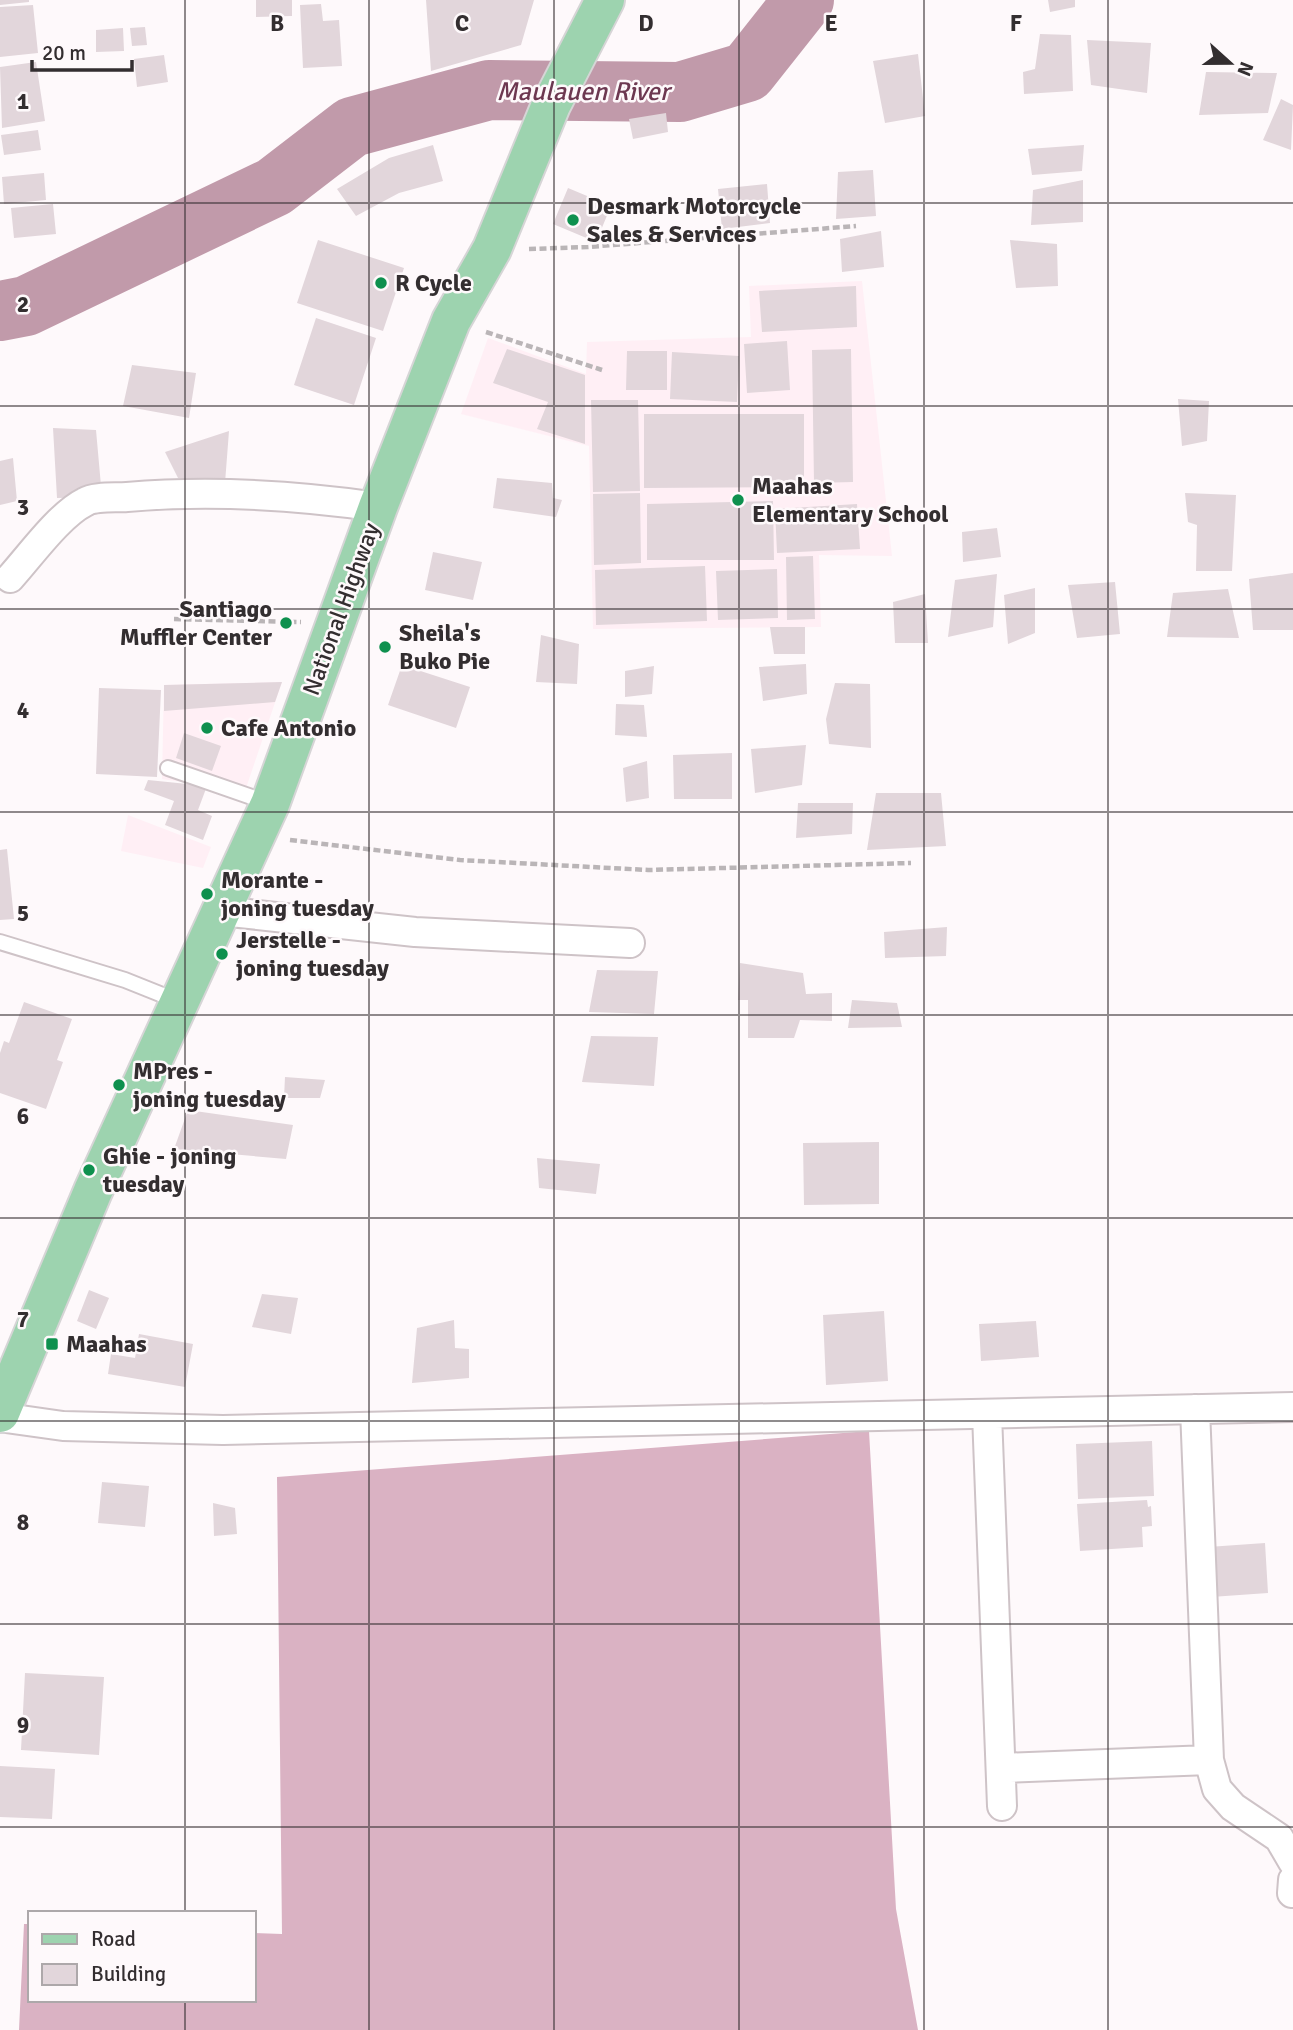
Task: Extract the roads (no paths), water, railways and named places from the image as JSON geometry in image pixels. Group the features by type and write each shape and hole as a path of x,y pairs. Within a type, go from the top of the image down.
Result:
{"main road":[{"name":"National Highway","path":"0,1415 93,1191 262,820 337,625 377,508 451,321 492,249 551,105 605,0"}],"street":[{"path":"10,578 69,514 86,500 160,494 238,494 320,499 377,508"},
{"path":"221,911 415,932 630,943"},
{"path":"0,1415 63,1426 223,1430 1293,1407"},
{"path":"1195,1409 1209,1760 1217,1789 1233,1807 1279,1838 1293,1862"},
{"path":"987,1414 1002,1806"},
{"path":"1002,1768 1209,1760"}],"lane":[{"path":"168,768 262,820"},
{"path":"0,942 125,980 181,1002"}],"waterway":[{"name":"Maulauen River","path":"0,311 26,306 274,187 352,127 489,90 680,92 747,72 804,0"}],"place":[{"name":"Desmark Motorcycle Sales & Services","path":"573,220"},
{"name":"R Cycle","path":"381,283"},
{"name":"Maahas Elementary School","path":"738,500"},
{"name":"Santiago Muffler Center","path":"286,623"},
{"name":"Sheila's Buko Pie","path":"385,647"},
{"name":"Cafe Antonio","path":"207,728"},
{"name":"Morante - joning tuesday","path":"207,894"},
{"name":"Jerstelle - joning tuesday","path":"222,954"},
{"name":"MPres - joning tuesday","path":"119,1085"},
{"name":"Ghie - joning tuesday","path":"89,1170"},
{"name":"Maahas","path":"52,1344"}]}
